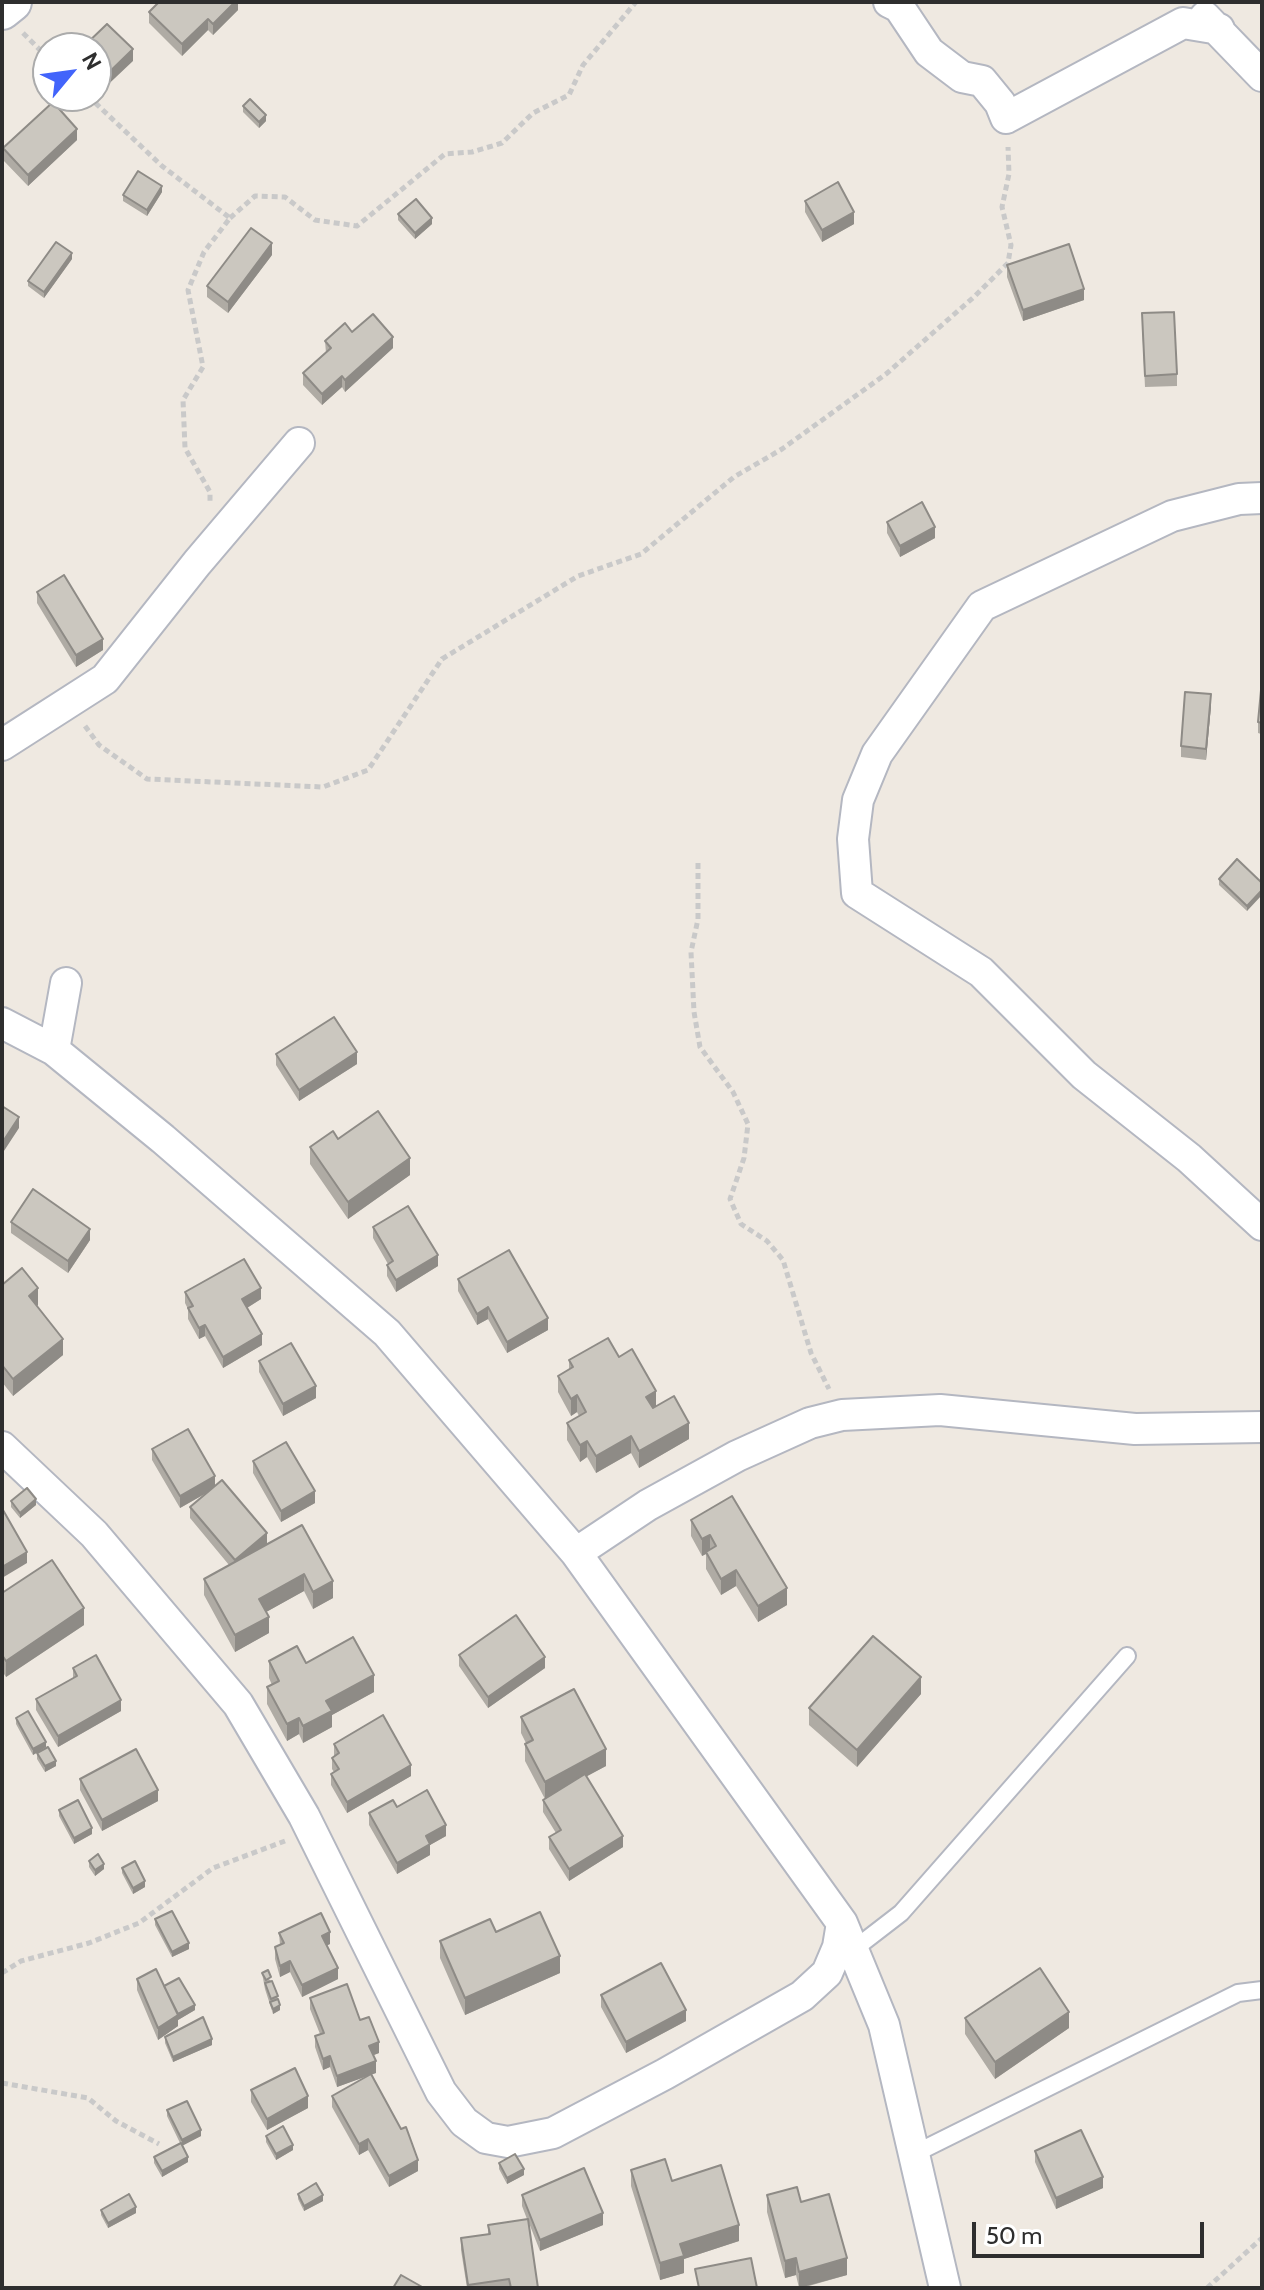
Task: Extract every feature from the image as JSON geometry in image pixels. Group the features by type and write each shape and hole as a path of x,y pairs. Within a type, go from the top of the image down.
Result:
{"street":[{"path":"2,10 12,2"},
{"path":"889,2 899,7 929,52 962,77 982,81 1000,103 1006,118 1183,23 1219,29"},
{"path":"1186,2 1219,29 1262,76"},
{"path":"2,745 105,679 299,443"},
{"path":"1262,498 1239,499 1172,516 982,606 877,754 858,800 853,839 857,893 981,972 1084,1075 1189,1158 1262,1225"},
{"path":"54,1050 66,983"},
{"path":"2,1023 54,1050 163,1139 387,1333 576,1553 848,1936 884,2025 945,2288"},
{"path":"576,1553 648,1505 737,1456 810,1423 842,1415 940,1410 1135,1429 1262,1427"},
{"path":"2,1447 94,1534 238,1704 312,1831 441,2092 464,2122 486,2138 508,2142 553,2133 665,2074 802,1996 827,1973 838,1947 848,1936"}],"lane":[{"path":"848,1936 901,1913 1127,1656"},
{"path":"914,2154 1238,1993 1262,1990"}],"path":[{"path":"210,548 210,492 185,448 183,400 203,367 188,290 204,252 230,218 255,196 285,197 315,220 357,226 445,154 472,152 502,143 533,113 569,95 583,65 636,2"},
{"path":"105,112 162,166 230,218"},
{"path":"67,703 99,745 147,779 323,787 368,770 442,659 578,576 641,554 734,477 782,449 886,374 1008,263 1011,245 1002,207 1009,174 1006,118"},
{"path":"698,863 698,919 691,952 694,1012 700,1047 733,1092 748,1124 744,1158 730,1199 741,1224 767,1241 783,1260 811,1353 842,1415"},
{"path":"2,1973 21,1961 89,1943 139,1923 213,1868 312,1831"},
{"path":"2,2083 88,2098 116,2121 159,2144"},
{"path":"1207,2288 1262,2238"}],"building":[{"path":"159,2 235,2 213,24 208,19 182,44 149,12"},
{"path":"107,24 133,49 112,69 112,32 99,32"},
{"path":"250,99 266,115 259,122 243,106"},
{"path":"42,112 62,112 77,129 28,175 3,148"},
{"path":"138,171 162,186 147,210 123,195"},
{"path":"838,182 854,212 822,230 805,201"},
{"path":"416,199 432,218 415,233 398,214"},
{"path":"251,228 272,243 228,302 207,286"},
{"path":"56,242 72,253 44,292 28,281"},
{"path":"1069,244 1084,289 1023,310 1007,265"},
{"path":"1174,312 1177,374 1145,376 1142,313"},
{"path":"373,314 393,337 345,380 342,376 322,394 303,373 331,348 325,341 345,323 352,332"},
{"path":"922,502 935,527 900,546 887,522"},
{"path":"64,575 103,639 76,655 37,592"},
{"path":"1262,690 1262,723 1258,722"},
{"path":"1185,692 1211,694 1206,749 1181,746"},
{"path":"1237,859 1262,883 1262,890 1247,906 1219,879"},
{"path":"334,1017 357,1052 299,1090 276,1054"},
{"path":"2,1106 19,1117 2,1143"},
{"path":"378,1111 410,1158 348,1202 310,1147 333,1131 338,1139"},
{"path":"33,1189 90,1229 68,1261 11,1222"},
{"path":"408,1206 438,1255 396,1280 387,1265 393,1261 373,1227"},
{"path":"509,1250 548,1318 507,1342 488,1307 477,1314 458,1279"},
{"path":"244,1259 261,1288 242,1299 262,1334 223,1357 205,1325 199,1328 188,1308 193,1306 185,1292"},
{"path":"22,1268 38,1288 29,1296 63,1339 13,1379 2,1365 2,1285"},
{"path":"608,1338 619,1357 632,1349 656,1391 646,1397 653,1408 674,1396 689,1423 639,1451 631,1436 596,1456 587,1441 580,1445 567,1423 586,1412 577,1395 571,1399 558,1376 573,1367 569,1360"},
{"path":"291,1343 316,1386 283,1404 259,1361"},
{"path":"188,1429 215,1476 180,1496 152,1449"},
{"path":"286,1442 315,1491 281,1511 253,1461"},
{"path":"222,1480 267,1533 235,1560 190,1507"},
{"path":"27,1488 36,1499 20,1513 11,1501"},
{"path":"732,1496 787,1588 758,1606 736,1570 721,1579 706,1552 716,1546 710,1535 702,1539 691,1520"},
{"path":"2,1511 27,1552 2,1567"},
{"path":"302,1525 333,1581 313,1592 304,1574 259,1599 269,1617 235,1635 204,1579"},
{"path":"52,1560 84,1608 6,1661 2,1655 2,1593"},
{"path":"516,1615 545,1657 488,1697 459,1655"},
{"path":"873,1636 921,1677 857,1750 809,1708"},
{"path":"353,1637 374,1675 326,1701 332,1711 303,1726 299,1718 287,1724 267,1687 279,1681 269,1661 297,1646 306,1663"},
{"path":"96,1655 121,1700 58,1736 36,1699 77,1676 73,1668"},
{"path":"574,1689 606,1749 545,1782 525,1744 533,1740 521,1717"},
{"path":"28,1711 46,1742 33,1749 16,1718"},
{"path":"383,1715 411,1765 347,1802 331,1774 339,1769 332,1758 339,1753 334,1744"},
{"path":"48,1747 56,1761 45,1766 37,1753"},
{"path":"136,1749 158,1790 102,1820 80,1779"},
{"path":"585,1774 623,1836 569,1869 549,1837 561,1830 543,1800"},
{"path":"427,1790 446,1825 426,1836 430,1844 397,1863 369,1813 393,1800 397,1807"},
{"path":"78,1800 92,1828 74,1838 59,1810"},
{"path":"98,1854 104,1864 95,1870 89,1861"},
{"path":"135,1861 145,1881 133,1888 122,1868"},
{"path":"172,1911 189,1943 172,1952 155,1919"},
{"path":"540,1912 560,1956 465,1998 440,1941 490,1919 496,1932"},
{"path":"321,1913 330,1932 322,1936 338,1968 302,1985 290,1961 280,1966 275,1947 284,1943 279,1933"},
{"path":"661,1963 686,2010 626,2042 601,1995"},
{"path":"1040,1968 1069,2012 995,2062 965,2018"},
{"path":"156,1969 178,2015 158,2028 137,1979"},
{"path":"268,1970 271,1977 266,1980 262,1973"},
{"path":"179,1978 195,2005 178,2014 164,1986"},
{"path":"272,1981 278,1996 271,1999 265,1983"},
{"path":"347,1984 360,2020 369,2017 379,2042 369,2046 376,2061 337,2076 330,2056 323,2059 315,2036 324,2033 310,1998"},
{"path":"278,1999 280,2005 273,2009 270,2002"},
{"path":"203,2017 212,2039 173,2057 165,2037"},
{"path":"295,2068 308,2096 267,2119 251,2090"},
{"path":"371,2074 401,2129 406,2127 418,2160 389,2176 368,2139 359,2144 332,2096"},
{"path":"187,2101 201,2130 182,2140 167,2110"},
{"path":"283,2126 293,2145 276,2154 266,2136"},
{"path":"1081,2130 1103,2177 1056,2198 1035,2151"},
{"path":"181,2143 188,2157 162,2171 154,2157"},
{"path":"515,2154 524,2169 507,2178 499,2163"},
{"path":"665,2159 672,2181 721,2165 739,2225 680,2244 684,2256 660,2263 631,2170"},
{"path":"584,2168 603,2213 540,2240 522,2195"},
{"path":"316,2183 323,2195 304,2206 298,2194"},
{"path":"797,2187 801,2202 829,2194 847,2258 799,2272 796,2258 785,2261 767,2195"},
{"path":"129,2194 136,2207 108,2223 101,2210"},
{"path":"528,2219 538,2288 511,2288 509,2279 468,2285 461,2238 490,2234 488,2225"},
{"path":"751,2258 757,2288 699,2288 695,2269"},
{"path":"401,2275 424,2288 393,2288"}]}
